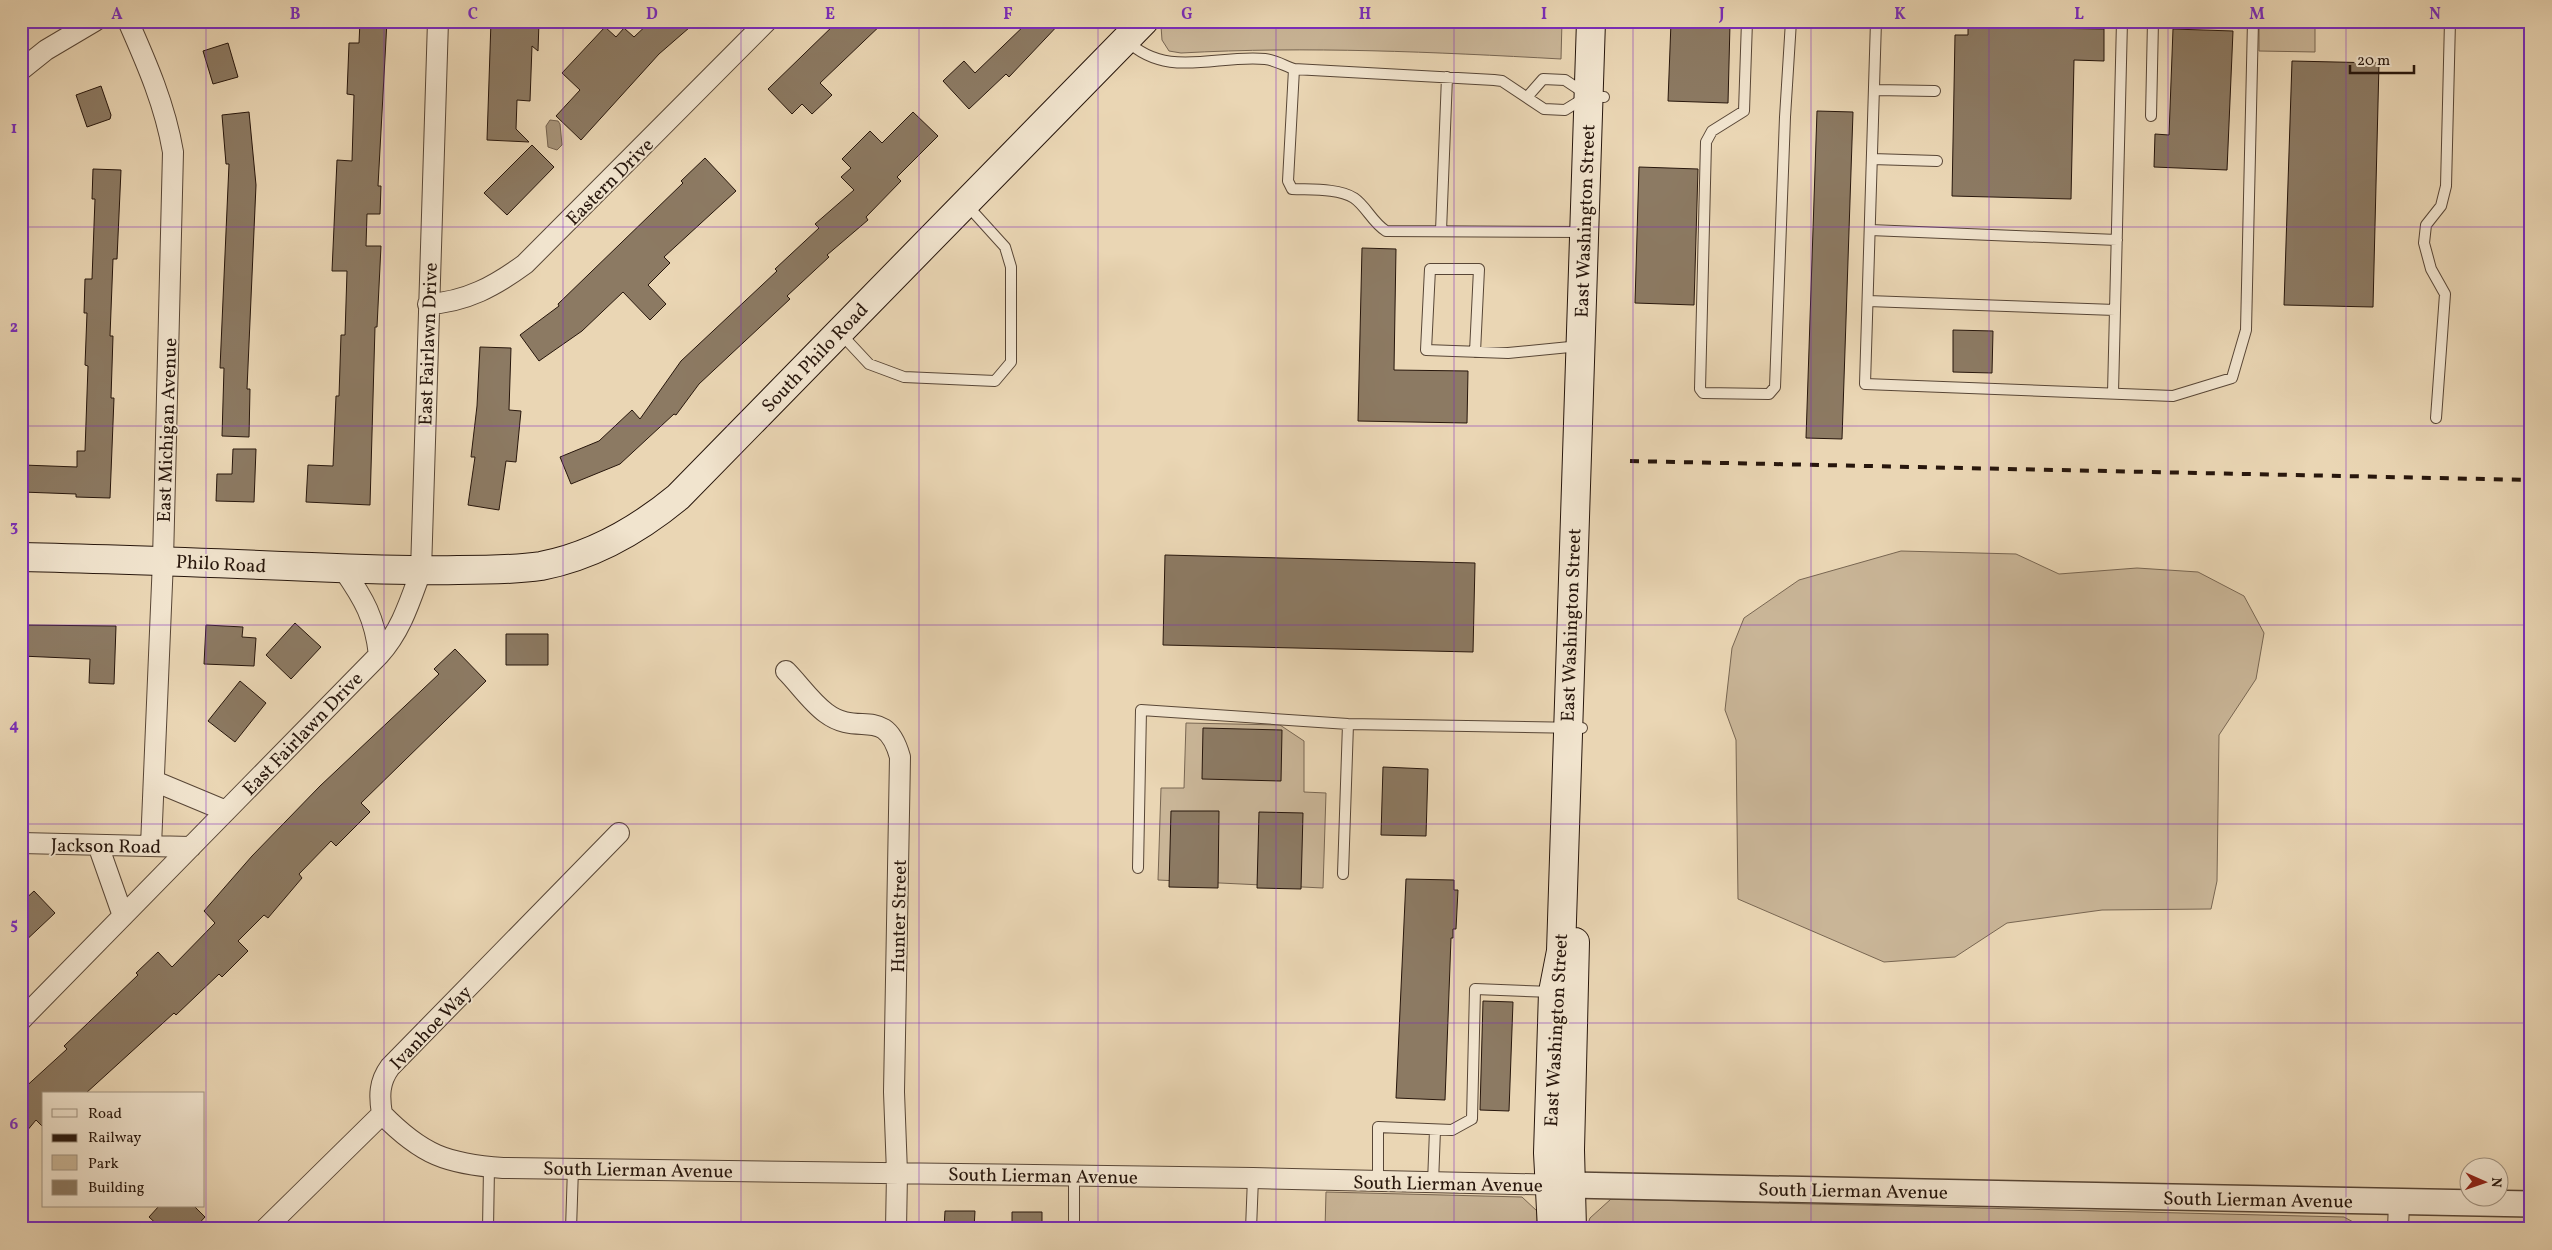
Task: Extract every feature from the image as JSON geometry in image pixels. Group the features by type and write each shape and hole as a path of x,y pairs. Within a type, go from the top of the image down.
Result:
{"main road":[{"name":"East Washington Street","path":"1552,1229 1553,1211 1559,1185 1564,993 1575,728 1596,96 1591,21"},
{"name":"East Washington Street","path":"1596,96 1607,21"},
{"name":"South Philo Road","path":"421,571 498,570 542,566 582,555 619,539 651,519 678,497 1134,30"},
{"name":"Philo Road","path":"21,557 164,560 421,571"},
{"name":"East Washington Street","path":"1559,1185 1572,1229"}],"street":[{"path":"21,70 46,50 95,21"},
{"name":"East Michigan Avenue","path":"128,21 156,84 168,122 173,152 164,560 151,846"},
{"name":"East Fairlawn Drive","path":"21,1020 379,655 391,642 402,622 421,571 438,21"},
{"name":"Eastern Drive","path":"428,304 463,299 487,290 525,264 767,21"},
{"name":"East Fairlawn Drive","path":"343,569 361,595 372,618 379,655"},
{"name":"Hunter Street","path":"786,671 825,713 845,723 877,725 886,728 895,740 900,757 894,1092 897,1173 896,1229"},
{"name":"East Fairlawn Drive","path":"154,781 226,811"},
{"name":"Ivanhoe Way","path":"382,1114 379,1095 383,1076 390,1067 619,833"},
{"name":"Jackson Road","path":"21,843 191,847"},
{"path":"98,845 123,916"},
{"path":"264,1229 382,1114"},
{"name":"South Lierman Avenue","path":"382,1114 396,1129 423,1150 442,1159 489,1167 1253,1178 2531,1204"},
{"path":"2398,1229 2399,1202"}],"lane":[{"path":"1747,21 1744,111 1712,131 1706,142 1700,389 1703,393 1769,394 1775,388 1784,117 1791,21"},
{"path":"1876,21 1865,384 2173,396 2232,378 2246,330 2252,21"},
{"path":"2113,393 2122,21"},
{"path":"2151,116 2153,21"},
{"path":"2436,418 2445,294 2431,269 2424,243 2426,225 2441,206 2446,186 2450,21"},
{"path":"1134,30 1137,51 1159,60 1182,63 1266,59 1294,69 1447,76 1502,81 1544,108 1565,110 1596,96"},
{"path":"1294,69 1288,182 1292,189 1338,193 1354,198 1376,224 1386,231 1591,232"},
{"path":"1441,231 1447,76"},
{"path":"1528,96 1543,79 1566,80 1596,96"},
{"path":"1874,90 1934,91"},
{"path":"1872,159 1937,161"},
{"path":"839,332 870,364 904,377 995,381 1010,362 1011,268 1005,248 966,203"},
{"path":"1870,230 2117,240"},
{"path":"1475,352 1479,269 1430,268 1426,350 1475,352 1508,353 1587,346"},
{"path":"1868,301 2115,310"},
{"path":"1138,868 1141,710 1348,724 1575,728"},
{"path":"1343,874 1348,724"},
{"path":"1378,1181 1378,1127 1452,1130 1472,1119 1475,989 1564,993"},
{"path":"1434,1182 1435,1130"},
{"path":"488,1229 489,1167"},
{"path":"571,1229 573,1168"},
{"path":"1074,1175 1074,1229"},
{"path":"1251,1229 1253,1178"}],"green space":[{"path":"1165,21 1562,21 1561,59 1418,52 1324,50 1181,53 1169,51 1162,40 1161,26"},
{"path":"2259,21 2315,21 2315,52 2259,51"},
{"path":"1901,551 2016,554 2059,574 2137,568 2198,572 2244,596 2264,633 2256,679 2219,735 2217,881 2211,909 2102,910 2007,923 1955,957 1884,962 1738,899 1736,740 1725,710 1732,648 1744,618 1799,580"},
{"path":"1186,723 1280,725 1304,741 1304,792 1326,793 1323,888 1158,880 1161,788 1184,788"},
{"path":"1326,1192 1522,1197 1537,1211 1537,1229 1325,1229"},
{"path":"1611,1199 2344,1217 2366,1229 1586,1229 1590,1218"}],"shaded area":[{"path":"550,120 558,121 560,124 562,145 557,150 548,147 546,126"}],"building":[{"path":"360,21 387,21 378,186 381,186 380,214 367,214 366,246 381,246 377,327 375,327 370,505 306,502 308,465 333,466 336,396 339,396 341,335 345,335 347,271 332,271 337,160 352,161 354,95 347,94 349,43 359,43"},
{"path":"491,21 539,22 538,51 532,46 530,101 517,100 516,129 529,142 487,140"},
{"path":"651,21 697,21 659,54 581,140 556,116 580,90 562,73 605,27 616,37 624,28 634,37"},
{"path":"838,21 885,21 820,83 832,95 812,114 802,104 792,114 768,89"},
{"path":"1029,21 1062,21 1009,77 1006,74 969,109 943,81 964,61 975,73"},
{"path":"1968,21 2038,21 2038,28 2104,29 2104,61 2074,60 2071,199 1952,196 1955,35 1968,35"},
{"path":"1671,22 1730,24 1728,103 1668,101"},
{"path":"2173,29 2233,31 2227,170 2154,167 2155,134 2169,135"},
{"path":"228,43 238,77 213,84 203,51"},
{"path":"2292,61 2379,63 2373,307 2284,305"},
{"path":"101,86 111,115 110,119 87,127 76,95"},
{"path":"1817,111 1853,112 1842,439 1806,438"},
{"path":"249,112 256,185 247,389 250,389 249,437 222,436 224,368 220,368 229,164 226,164 222,115"},
{"path":"913,112 938,136 897,177 901,181 866,217 868,220 827,255 829,257 787,296 790,299 699,384 676,415 674,414 620,464 571,484 560,457 599,441 632,410 640,419 681,361 777,271 775,269 819,228 815,224 854,190 841,177 851,168 842,159 870,131 882,143"},
{"path":"532,145 554,167 507,215 484,193"},
{"path":"705,158 736,191 664,257 670,263 648,285 666,304 650,320 623,292 582,331 539,361 520,335 559,306 558,304 683,183 681,181"},
{"path":"1639,167 1698,169 1694,305 1635,303"},
{"path":"93,169 121,170 117,259 113,259 110,336 113,336 111,398 114,398 110,498 76,497 76,494 22,492 23,465 77,467 77,451 85,451 88,366 85,365 87,313 84,313 85,279 92,279 95,199 92,199"},
{"path":"1362,248 1396,249 1394,370 1468,371 1467,423 1358,421"},
{"path":"1953,330 1993,331 1992,373 1953,372"},
{"path":"480,347 511,348 509,410 521,411 516,462 506,461 499,510 468,505 475,457 471,457 477,406"},
{"path":"233,449 256,449 254,502 216,501 217,474 232,474"},
{"path":"1165,555 1475,563 1473,652 1163,645"},
{"path":"295,623 321,647 291,679 266,655"},
{"path":"22,625 116,626 114,684 89,683 90,659 21,656"},
{"path":"206,625 243,627 242,637 256,638 254,666 204,664"},
{"path":"506,634 548,634 548,665 506,665"},
{"path":"455,649 486,681 361,803 370,812 336,846 331,841 299,874 302,878 268,918 264,915 238,941 248,951 222,977 219,974 176,1015 174,1013 87,1092 42,1092 42,1126 36,1120 21,1138 21,1091 67,1049 64,1046 138,975 136,973 158,952 172,967 215,923 204,911 252,856 320,786 439,674 434,669"},
{"path":"240,681 266,703 235,742 208,721"},
{"path":"1203,728 1282,730 1281,781 1202,779"},
{"path":"1383,767 1428,769 1426,836 1381,835"},
{"path":"1171,811 1219,811 1218,888 1169,887"},
{"path":"1259,812 1303,813 1301,889 1257,888"},
{"path":"1406,879 1454,880 1454,890 1458,890 1456,929 1453,929 1453,938 1451,938 1445,1100 1396,1098"},
{"path":"34,891 55,913 21,945 21,903"},
{"path":"1483,1001 1513,1002 1509,1111 1480,1110"},
{"path":"157,1208 196,1208 205,1217 194,1229 162,1229 149,1217"},
{"path":"945,1211 975,1211 974,1229 944,1229"},
{"path":"1012,1212 1042,1212 1042,1229 1012,1229"}],"railway":[{"path":"1630,461 2531,480"}]}
